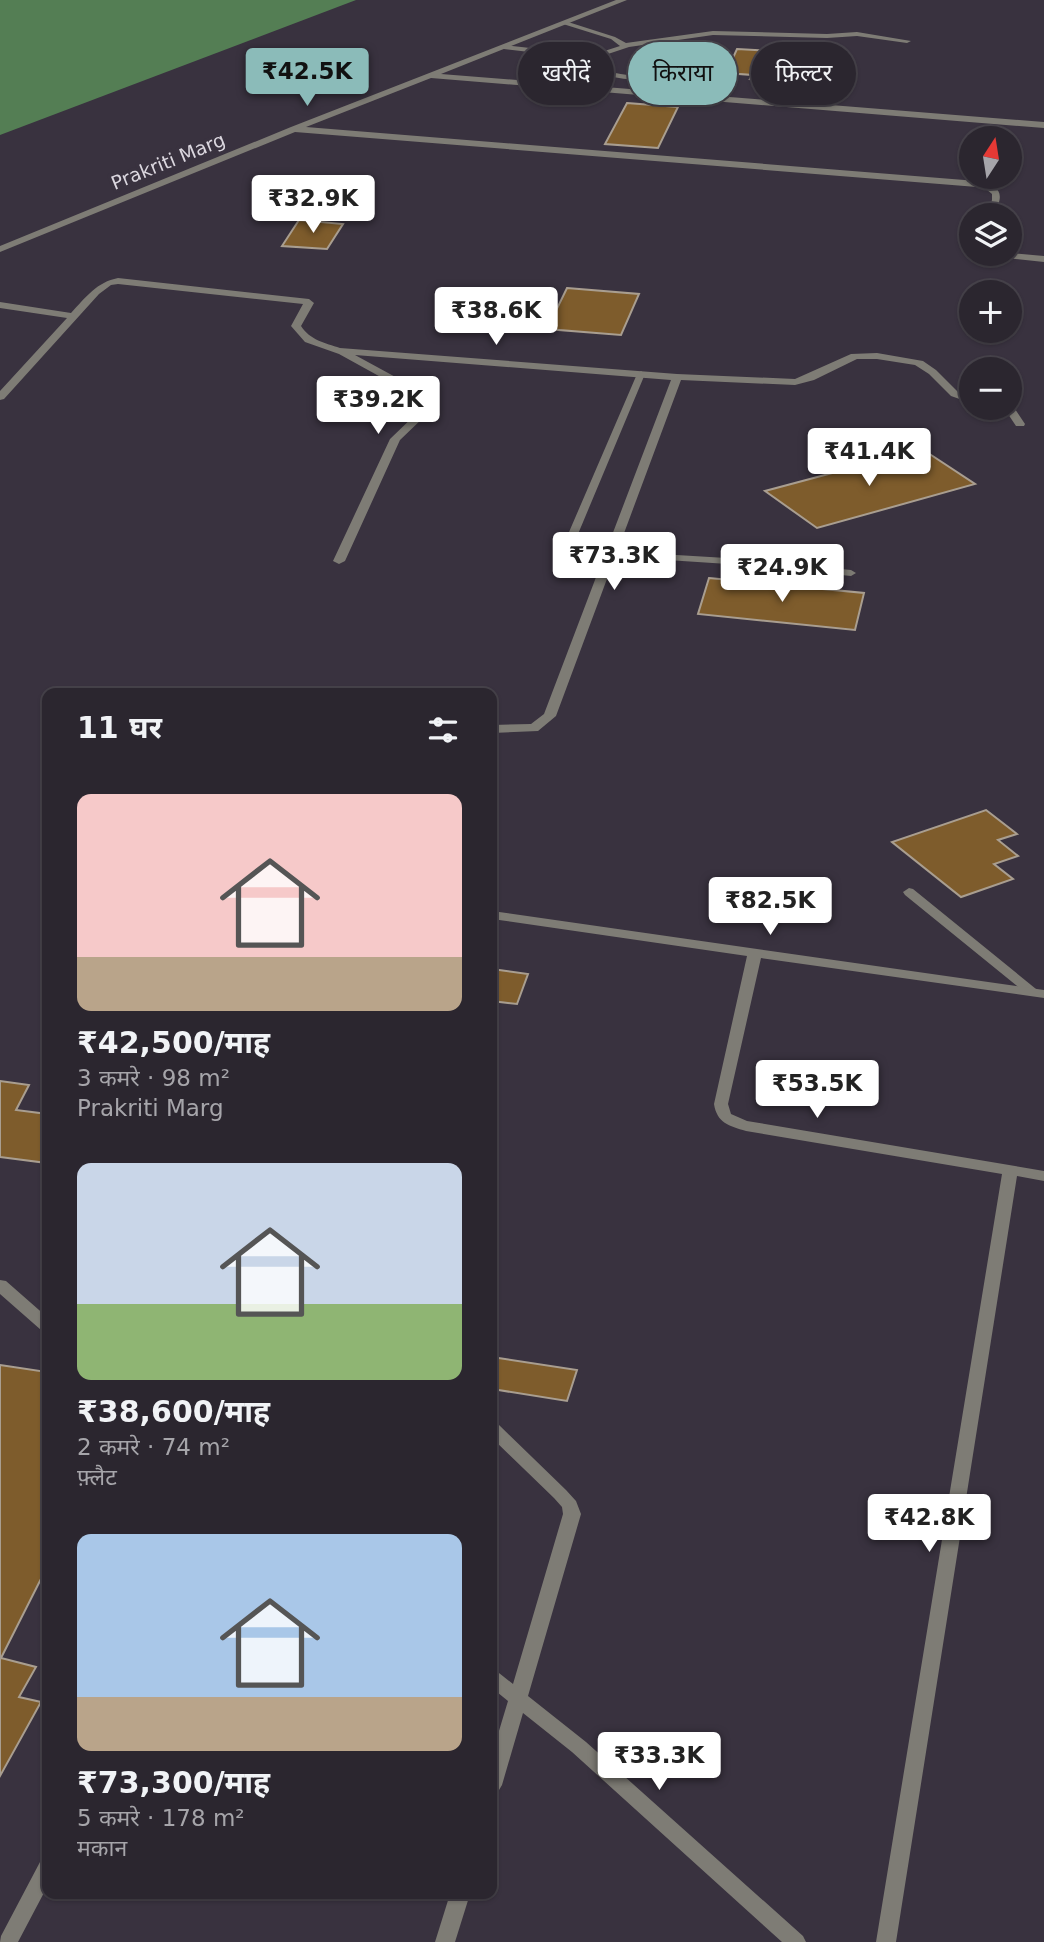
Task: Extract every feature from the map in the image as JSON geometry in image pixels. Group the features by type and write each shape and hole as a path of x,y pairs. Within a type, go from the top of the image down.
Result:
{"street":[{"name":"Prakriti Marg","path":"0,249 294,129 623,0"},
{"path":"428,76 1044,125"},
{"path":"294,129 977,184 989,187 996,193 995,203"},
{"path":"1022,257 1044,259"},
{"path":"0,397 101,287 118,281 306,301 309,303 296,326 298,332 321,346 339,351 677,377 795,382 808,379 853,357 865,355 919,363 953,394 959,396"},
{"path":"0,305 72,316"},
{"path":"339,351 419,394 426,404 421,414 398,434 392,444 339,561"},
{"path":"497,729 534,728 550,716 677,377"},
{"path":"1017,420 1020,425"},
{"path":"497,916 1038,993"},
{"path":"755,953 720,1104 724,1117 746,1126 1044,1176"},
{"path":"886,1942 1010,1171"},
{"path":"0,1285 42,1322"},
{"path":"497,1433 560,1494 570,1505 572,1514 497,1768"},
{"path":"497,1682 579,1747 796,1942"},
{"path":"8,1942 42,1877"},
{"path":"445,1942 458,1899"}],"lane":[{"path":"565,23 626,45"},
{"path":"614,51 626,45 713,33 827,36 857,34 907,41"},
{"path":"504,47 518,49"},
{"path":"568,546 641,374"},
{"path":"610,554 755,563 851,573"},
{"path":"909,892 1038,993"}],"green space":[{"path":"0,0 356,0 0,135"}],"building":[{"path":"737,49 751,50 751,75 737,74"},
{"path":"627,103 678,107 658,148 605,144"},
{"path":"299,220 343,224 327,249 282,246"},
{"path":"567,288 639,294 621,335 547,329"},
{"path":"922,449 975,484 817,528 765,491"},
{"path":"709,578 864,593 855,630 698,614"},
{"path":"986,810 1017,834 998,840 1018,856 994,864 1013,879 961,897 892,842"},
{"path":"497,970 528,974 517,1004 497,1002"},
{"path":"0,1081 29,1085 16,1110 42,1113 42,1162 0,1157"},
{"path":"497,1358 577,1370 567,1401 497,1390"},
{"path":"0,1365 42,1371 42,1577 1,1658 36,1667 19,1697 41,1702 0,1776"}]}
